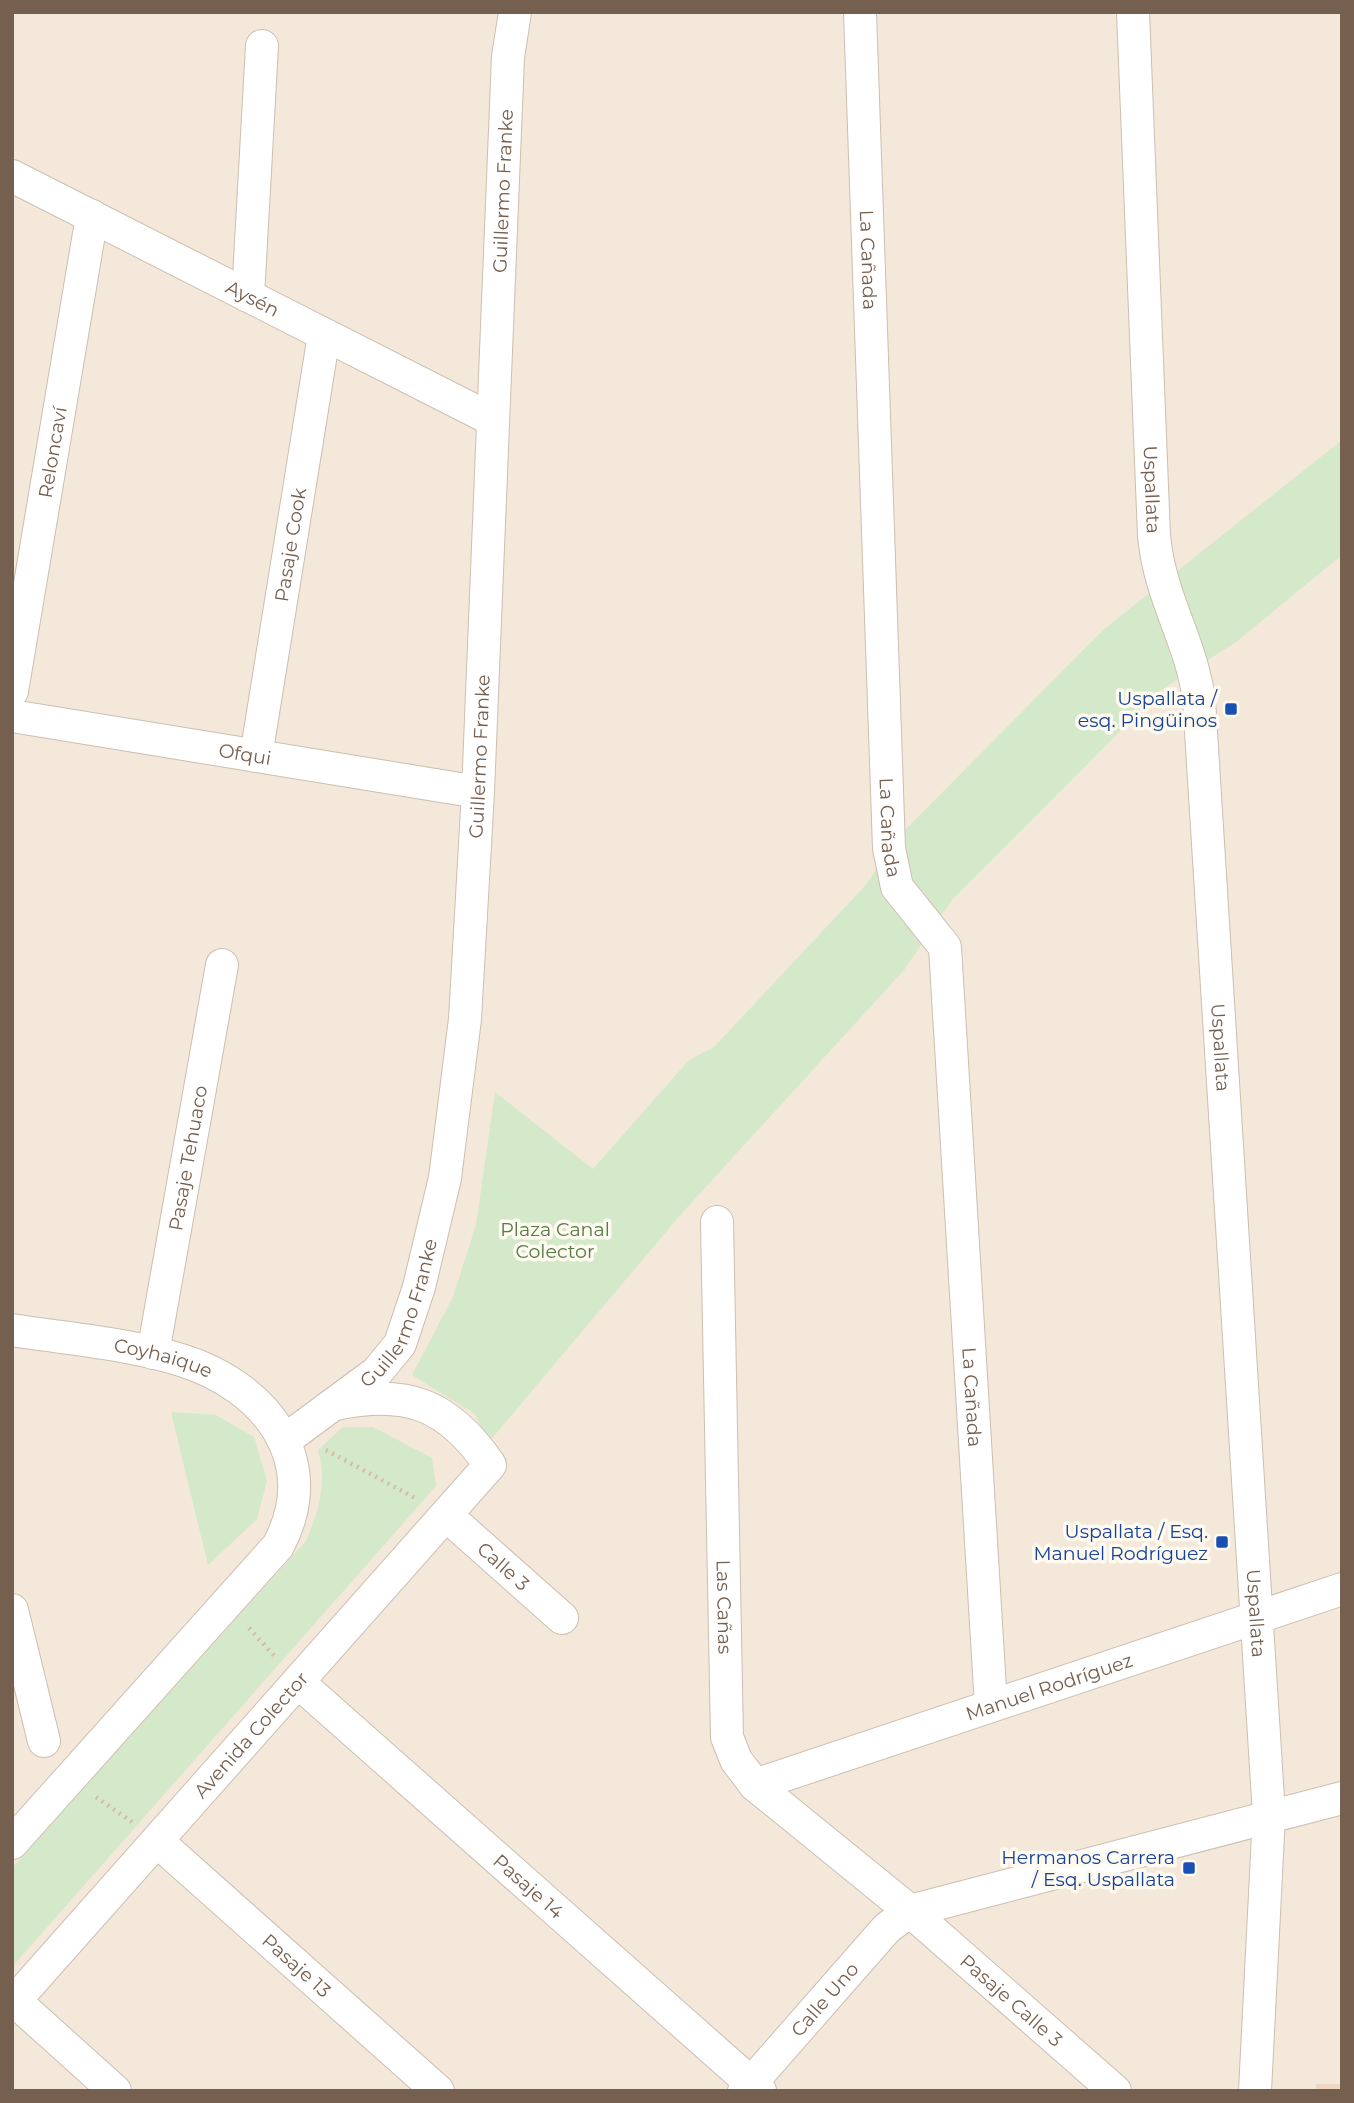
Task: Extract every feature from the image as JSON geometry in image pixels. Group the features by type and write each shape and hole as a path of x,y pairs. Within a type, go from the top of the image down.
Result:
{"street":[{"name":"Guillermo Franke","path":"290,1436 377,1372 400,1344 425,1263 445,1178 465,1018 478,792 508,57 514,12"},
{"name":"La Cañada","path":"860,12 889,848 897,887 945,947 991,1706"},
{"name":"Uspallata","path":"1133,12 1154,536 1159,577 1190,656 1199,700 1258,1618 1269,1815 1255,2091"},
{"path":"248,296 262,47"},
{"name":"Aysén","path":"12,176 493,420"},
{"name":"Reloncaví","path":"12,691 92,216"},
{"name":"Pasaje Cook","path":"256,756 324,335"},
{"name":"Ofqui","path":"12,716 478,792"},
{"name":"Pasaje Tehuaco","path":"153,1353 222,965"},
{"name":"Las Cañas","path":"717,1222 727,1737 736,1760 755,1785 910,1911"},
{"name":"Coyhaique","path":"12,1330 153,1353 200,1367 235,1387 290,1436"},
{"name":"Avenida Colector","path":"14,2003 490,1465 472,1438 446,1415 420,1403 393,1397 329,1406"},
{"path":"12,1843 278,1546 288,1526 296,1483 290,1436"},
{"name":"Calle 3","path":"446,1515 562,1618"},
{"name":"Manuel Rodríguez","path":"755,1785 1342,1589"},
{"path":"12,1610 44,1741"},
{"name":"Pasaje 14","path":"298,1682 752,2088"},
{"path":"910,1911 1342,1798"},
{"name":"Pasaje 13","path":"157,1841 438,2091"},
{"name":"Calle Uno","path":"752,2088 887,1928 910,1911"},
{"name":"Pasaje Calle 3","path":"910,1911 1115,2091"},
{"path":"14,2003 116,2091"}],"path":[{"path":"290,1436 446,1515"},
{"path":"226,1605 298,1682"}],"shaded area":[{"path":"12,12 1342,12 1342,2091 12,2091"}],"green space":[{"name":"Plaza Canal Colector","path":"1342,440 1342,555 1236,642 1161,690 951,901 904,970 682,1213 488,1443 475,1414 412,1375 453,1297 476,1225 495,1092 593,1169 689,1060 714,1047 864,887 906,829 1103,630"},
{"path":"171,1412 216,1415 254,1437 267,1481 257,1519 208,1565"},
{"path":"343,1427 373,1427 432,1458 436,1486 12,1967 12,1868 306,1541 315,1519 322,1485 318,1450"}],"building":[{"path":"1316,2084 1342,2084 1342,2091 1316,2091"}],"place":[{"name":"Uspallata / esq. Pingüinos","path":"1231,709"},
{"name":"Uspallata / Esq. Manuel Rodríguez","path":"1222,1542"},
{"name":"Hermanos Carrera / Esq. Uspallata","path":"1189,1868"}]}
